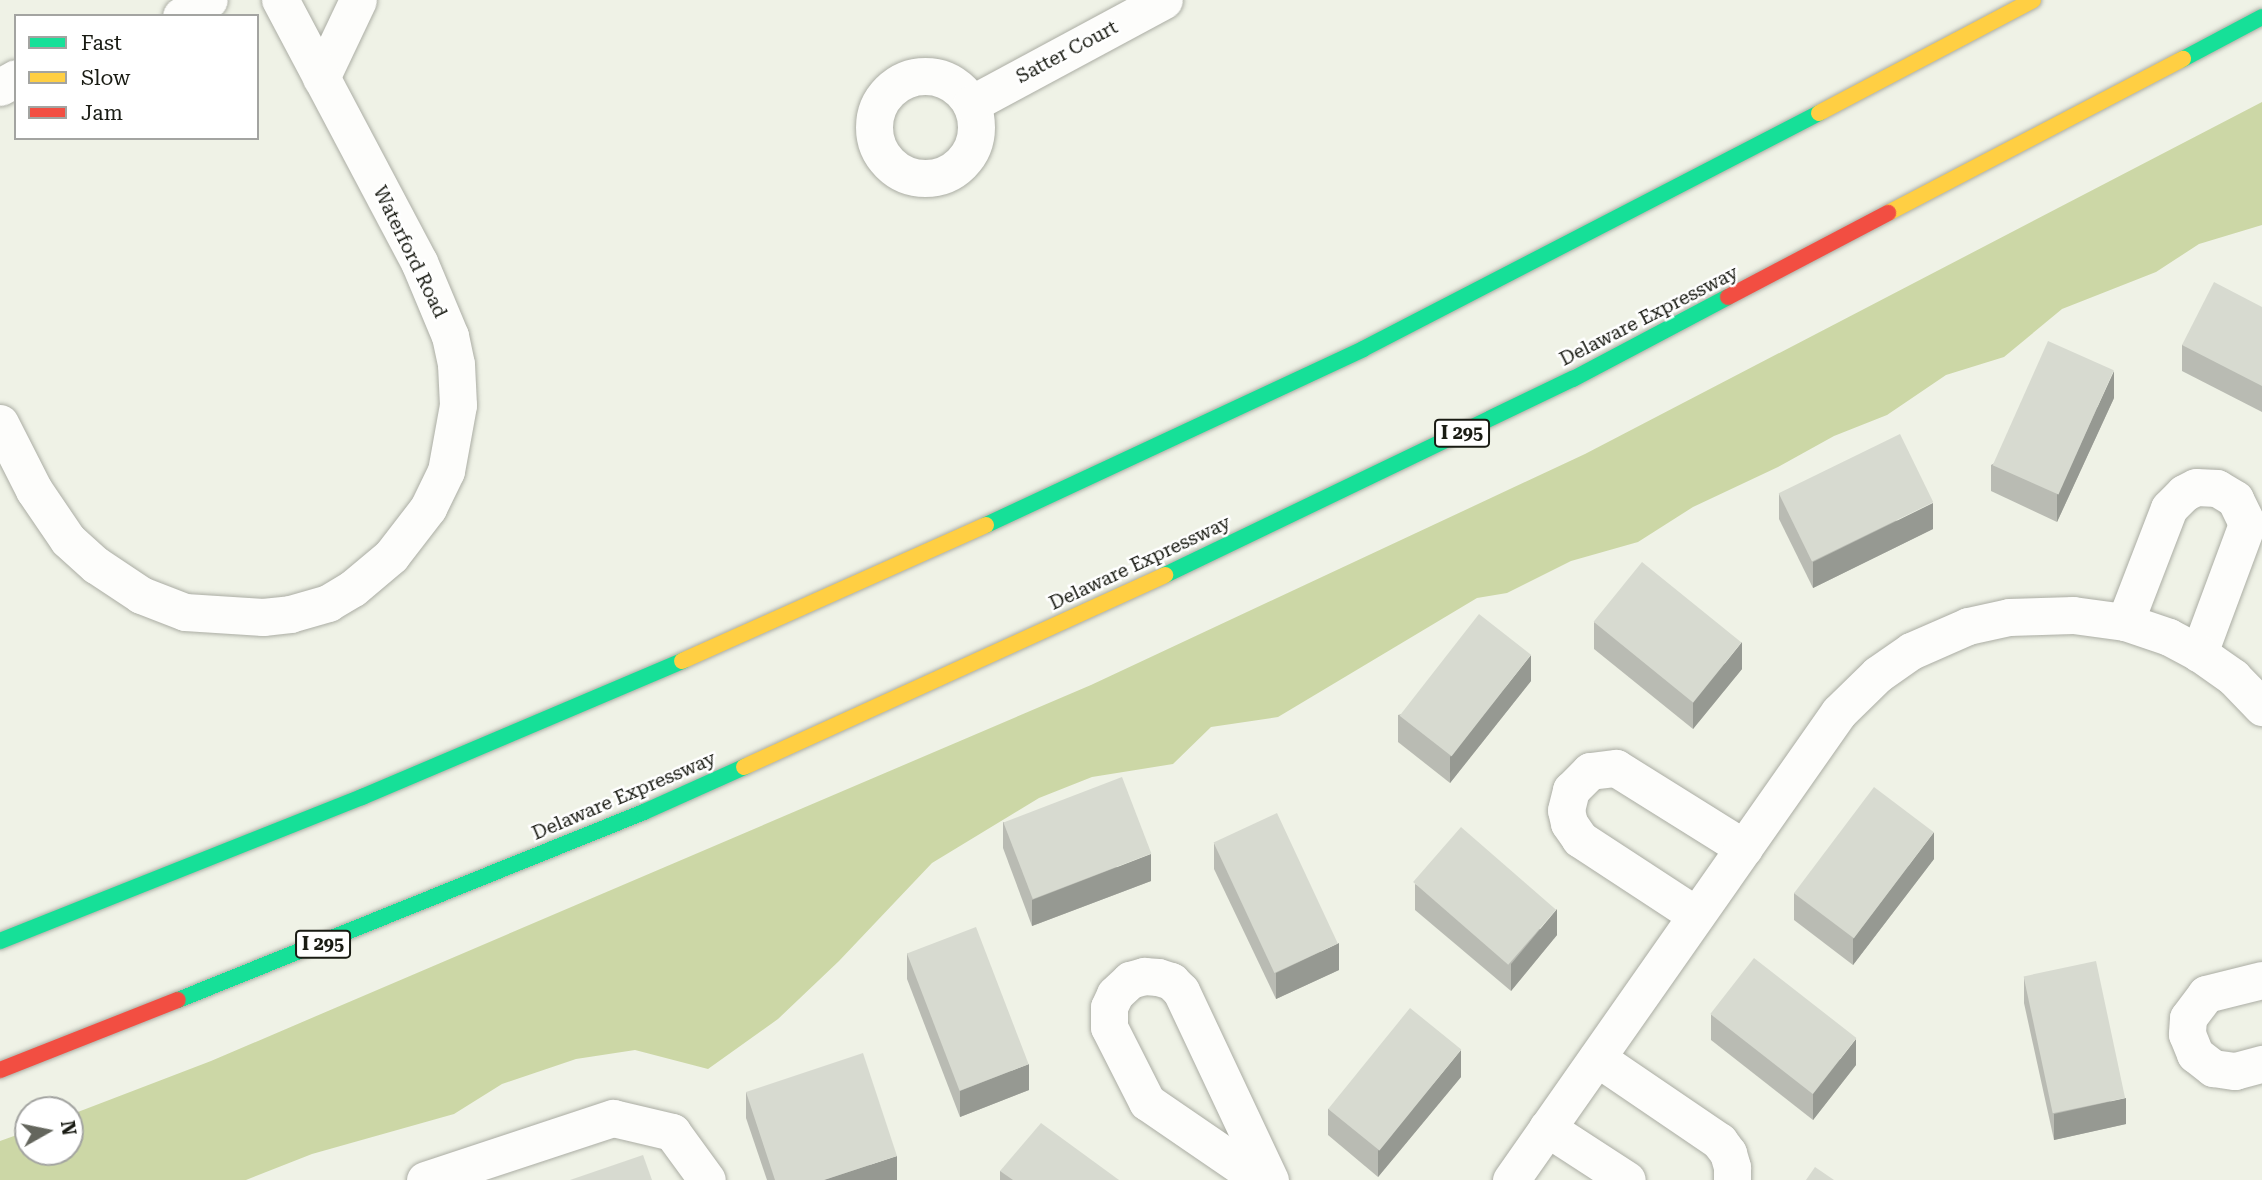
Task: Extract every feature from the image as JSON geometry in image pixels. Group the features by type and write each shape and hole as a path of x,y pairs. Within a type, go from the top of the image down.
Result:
{"highway":[{"path":"0,941 362,797 741,636 1088,478 1363,349 1536,262 2033,0"},
{"name":"Delaware Expressway","path":"0,1070 330,941 644,812 974,664 1326,500 1573,379 2262,17"}],"street":[{"path":"184,14 209,0"},
{"name":"Waterford Road","path":"0,423 34,490 68,540 96,565 141,595 167,608 185,612 263,617 290,614 328,603 354,588 391,556 428,508 446,471 458,405 456,364 450,336 419,262 280,0"},
{"path":"321,78 358,0"},
{"name":"Satter Court","path":"971,104 1164,0"},
{"path":"2125,622 2169,508 2183,493 2196,487 2217,488 2235,499 2247,524 2199,653"},
{"path":"1511,1180 1839,712 1878,674 1911,651 1968,626 2009,617 2073,615 2125,622 2169,636 2199,653 2234,677 2262,707"},
{"path":"1696,915 1580,839 1569,823 1566,810 1571,790 1590,771 1616,768 1744,848"},
{"path":"1261,1180 1147,1102 1109,1027 1109,1007 1115,994 1130,980 1144,976 1158,977 1171,981 1181,991 1270,1180"},
{"path":"2262,980 2206,995 2188,1018 2187,1034 2195,1055 2213,1068 2235,1071 2262,1064"},
{"path":"1597,1058 1719,1141 1728,1153 1732,1180"},
{"path":"425,1180 613,1118 672,1132 707,1180"},
{"path":"1547,1128 1627,1180"}],"green space":[{"path":"2262,102 2262,225 2199,244 2156,272 2062,309 2004,357 1946,375 1887,415 1834,436 1778,467 1693,507 1638,542 1571,561 1507,593 1477,598 1278,717 1211,727 1173,764 1092,777 1039,798 932,863 839,961 778,1019 708,1069 635,1050 576,1059 502,1084 454,1114 312,1154 246,1180 0,1180 0,1141 14,1136 14,1166 84,1166 84,1110 211,1061 1091,685 1585,454"}],"building":[{"path":"2214,282 2262,307 2262,386 2182,345"},
{"path":"2048,341 2114,370 2058,495 1993,465"},
{"path":"1900,434 1933,502 1812,561 1779,493"},
{"path":"1642,562 1741,643 1693,702 1594,622"},
{"path":"1479,614 1531,655 1452,756 1400,716"},
{"path":"1122,777 1151,854 1033,899 1003,823"},
{"path":"1874,787 1934,832 1854,938 1794,893"},
{"path":"1277,813 1338,944 1274,973 1214,843"},
{"path":"1461,827 1556,910 1508,965 1413,882"},
{"path":"976,927 1029,1064 960,1091 907,954"},
{"path":"1754,958 1856,1038 1813,1094 1710,1014"},
{"path":"2096,961 2125,1098 2053,1113 2024,976"},
{"path":"1410,1008 1461,1050 1379,1151 1328,1109"},
{"path":"863,1053 897,1156 824,1180 775,1180 746,1092"},
{"path":"1041,1123 1119,1180 1013,1180 1000,1171"},
{"path":"643,1155 652,1180 570,1180"},
{"path":"1815,1167 1834,1180 1806,1180"}],"traffic: fast":[{"path":"2183,59 2262,17"},
{"path":"986,525 1363,349 1819,113"},
{"path":"1165,575 1573,379 1728,297"},
{"path":"0,941 362,797 682,661"},
{"path":"178,1000 644,812 744,767"}],"traffic: slow":[{"path":"1819,113 2033,0"},
{"path":"1888,213 2183,59"},
{"path":"682,661 986,525"},
{"path":"744,767 1165,575"}],"traffic: jam":[{"path":"1728,297 1888,213"},
{"path":"0,1070 178,1000"}]}
